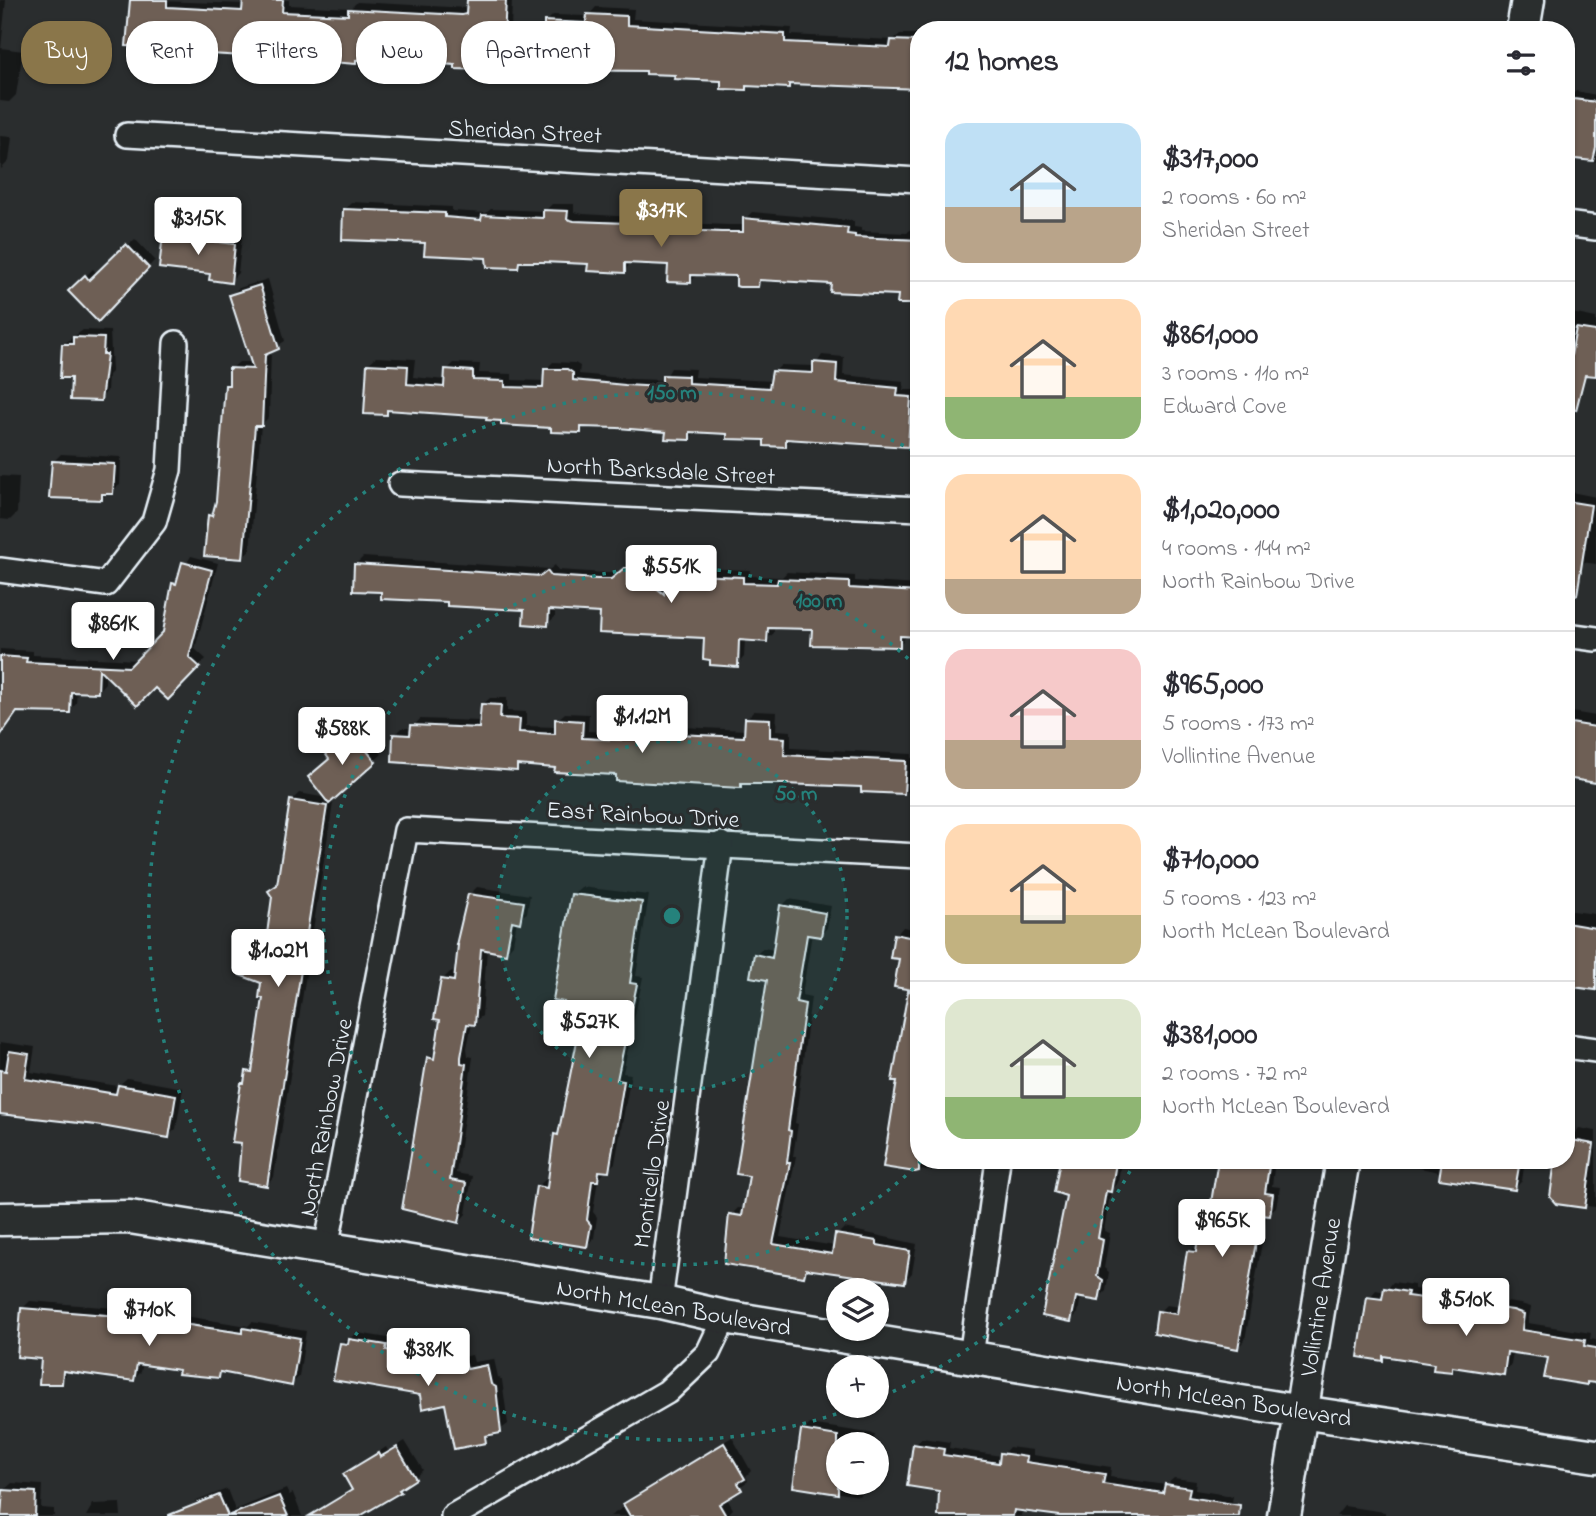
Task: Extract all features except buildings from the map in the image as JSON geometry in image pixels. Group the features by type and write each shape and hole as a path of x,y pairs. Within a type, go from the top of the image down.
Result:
{"main road":[{"path":"1524,21 1528,0"},
{"name":"Vollintine Avenue","path":"1284,1516 1342,1169"},
{"name":"North McLean Boulevard","path":"0,1219 130,1217 660,1303 725,1317 1301,1412 1596,1456"}],"street":[{"name":"Sheridan Street","path":"127,135 910,179"},
{"path":"1575,226 1596,229"},
{"path":"0,570 106,584 154,522 169,470 176,343"},
{"name":"North Barksdale Street","path":"400,484 910,509"},
{"path":"1575,636 1596,639"},
{"name":"East Rainbow Drive","path":"406,830 910,855"},
{"name":"North Rainbow Drive","path":"326,1248 406,830"},
{"name":"Monticello Drive","path":"660,1303 721,844"},
{"path":"1575,1047 1596,1050"},
{"path":"971,1357 997,1169"},
{"path":"453,1516 667,1392 708,1353 725,1317"}]}
